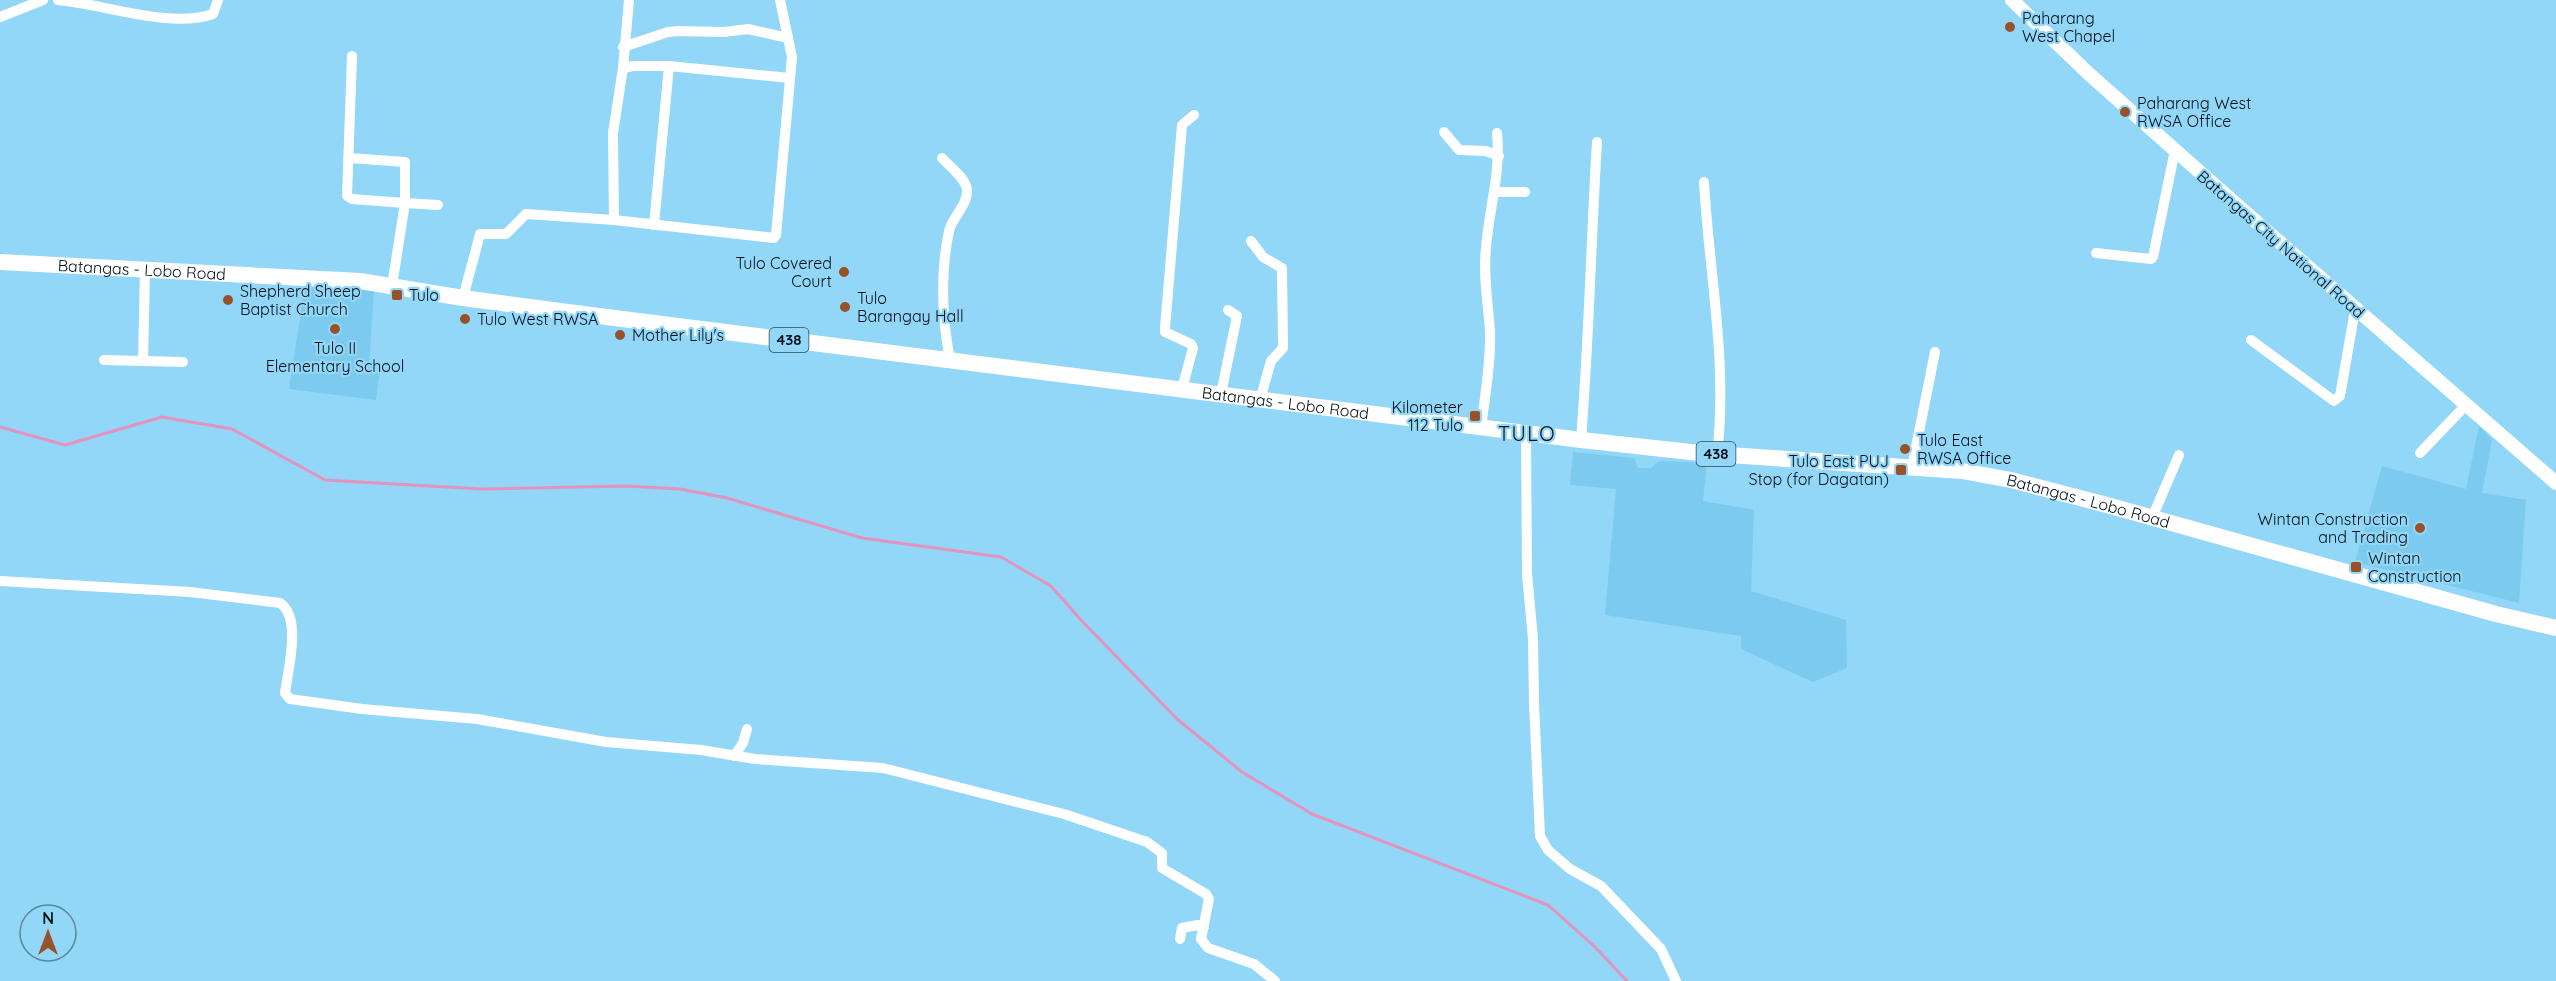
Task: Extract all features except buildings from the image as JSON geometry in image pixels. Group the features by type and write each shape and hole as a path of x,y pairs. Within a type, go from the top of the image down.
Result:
{"main road":[{"name":"Batangas - Lobo Road","path":"0,262 319,278 1581,440 1718,454 1962,471 2011,480 2496,614 2556,628"}],"street":[{"path":"0,17 43,0"},
{"path":"58,0 81,1 142,15 184,18 213,14 218,0"},
{"path":"614,220 614,133 629,0"},
{"path":"463,298 480,234 506,234 526,214 614,220 774,238 792,57 780,0"},
{"name":"Batangas City National Road","path":"2012,0 2089,74 2355,310 2556,483"},
{"path":"623,47 668,32 678,31 724,32 748,29 788,38"},
{"path":"352,56 348,198 438,205"},
{"path":"622,68 669,66 790,78"},
{"path":"654,225 669,66"},
{"path":"1182,389 1193,348 1191,344 1166,332 1165,328 1182,125 1194,115"},
{"path":"1444,132 1459,150 1486,151 1499,156"},
{"path":"1481,428 1489,368 1490,332 1485,249 1496,192 1499,156 1497,133"},
{"path":"1581,440 1589,331 1592,216 1597,142"},
{"path":"2096,253 2151,259 2153,257 2175,150"},
{"path":"349,158 405,162 405,202 392,286"},
{"path":"942,158 966,185 968,193 950,229 945,255 943,316 950,360"},
{"path":"1704,182 1720,369 1722,416 1718,454"},
{"path":"1496,192 1525,192"},
{"path":"1251,241 1263,257 1282,268 1283,348 1271,361 1260,400"},
{"path":"143,361 145,271"},
{"path":"1221,394 1237,316 1228,310"},
{"path":"2251,340 2334,401 2340,396 2355,310"},
{"path":"1912,466 1935,352"},
{"path":"104,360 183,362"},
{"path":"2420,453 2466,405"},
{"path":"1526,433 1527,574 1533,639 1540,836 1548,850 1570,869 1601,886 1661,949 1676,981"},
{"path":"2152,518 2179,455"},
{"path":"0,581 173,590 280,603 287,608 291,620 290,663 285,693 290,699 383,712 477,718 606,742 673,747 755,759 883,768 1064,814 1147,842 1162,853 1162,868 1206,894 1209,899 1201,939 1208,948 1254,964 1275,981"},
{"path":"734,756 744,743 747,729"},
{"path":"1180,939 1182,928 1204,927"}],"shaded area":[{"name":"Tulo II Elementary School","path":"305,285 374,291 369,366 380,368 376,400 289,389"},
{"name":"Wintan Construction and Trading","path":"2479,426 2492,440 2482,493 2526,500 2519,603 2355,562 2382,466 2466,489"},
{"path":"1573,452 1634,458 1638,468 1651,468 1659,461 1707,463 1703,501 1754,510 1751,591 1846,620 1847,668 1813,682 1741,649 1741,636 1605,615 1616,489 1570,485"}],"waterway":[{"path":"0,427 65,445 162,417 232,429 325,480 482,489 626,486 680,489 727,498 862,538 1001,557 1051,586 1177,719 1242,772 1312,814 1548,905 1594,946 1627,981"}],"place":[{"name":"Paharang West Chapel","path":"2010,27"},
{"name":"Paharang West RWSA Office","path":"2125,112"},
{"name":"Tulo Covered Court","path":"844,272"},
{"name":"Tulo","path":"397,295"},
{"name":"Shepherd Sheep Baptist Church","path":"228,300"},
{"name":"Tulo Barangay Hall","path":"845,307"},
{"name":"Tulo West RWSA","path":"465,319"},
{"name":"Tulo II Elementary School","path":"335,329"},
{"name":"Mother Lily's","path":"620,335"},
{"name":"Kilometer 112 Tulo","path":"1475,416"},
{"name":"Tulo East RWSA Office","path":"1905,449"},
{"name":"Tulo East PUJ Stop (for Dagatan)","path":"1901,470"},
{"name":"Wintan Construction and Trading","path":"2420,528"},
{"name":"Wintan Construction","path":"2356,567"}],"district":[{"name":"TULO","path":"1527,434"}]}
